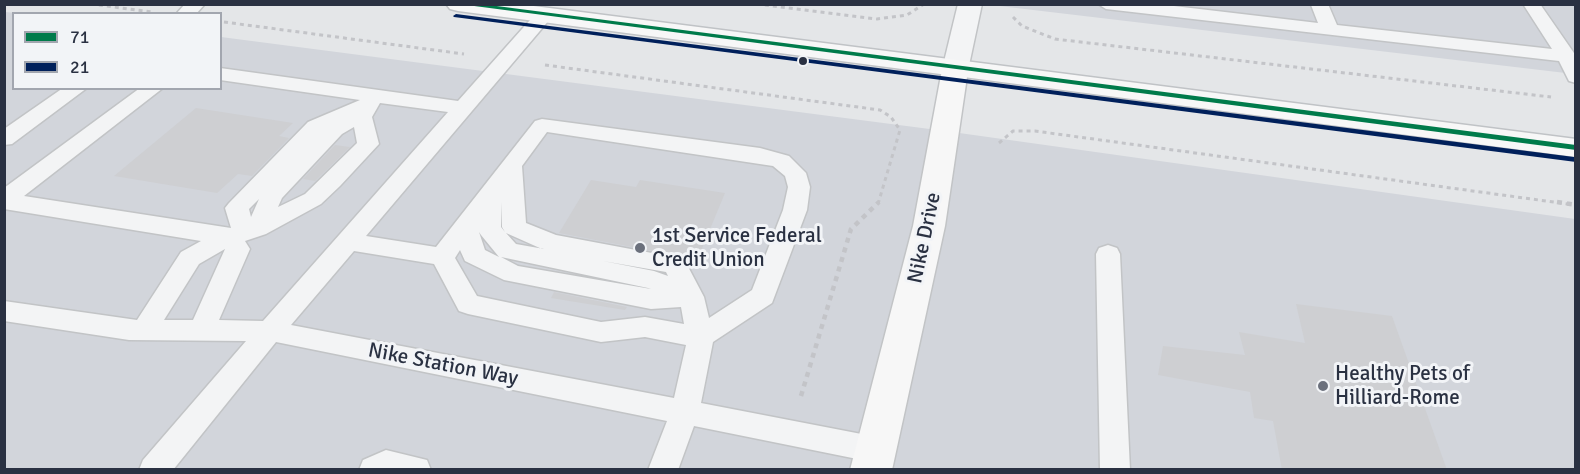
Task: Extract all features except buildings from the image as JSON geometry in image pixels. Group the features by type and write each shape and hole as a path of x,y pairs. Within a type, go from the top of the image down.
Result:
{"main road":[{"path":"458,4 955,70 1575,148"},
{"name":"Nike Drive","path":"874,460 929,226 955,70"}],"street":[{"name":"Nike Drive","path":"955,70 970,4"}],"lane":[{"path":"1106,4 1566,56"},
{"path":"1531,4 1566,56 1575,77"},
{"path":"1320,5 1330,30"},
{"path":"154,470 270,331 544,15"},
{"path":"222,74 368,108 462,108"},
{"path":"4,139 74,90"},
{"path":"4,200 150,90"},
{"path":"144,330 190,258 313,199 368,144 368,108"},
{"path":"201,331 238,249 272,195 335,130 368,108"},
{"path":"542,125 760,154 781,161 795,173 799,187 795,210 763,296 700,337 645,327 601,332 468,304 442,257 542,125"},
{"path":"511,166 514,227 551,243 675,265 691,297 700,337 686,411 663,470"},
{"path":"490,194 489,229 508,251 654,280 691,297"},
{"path":"4,200 251,229"},
{"path":"465,226 474,255 513,274 651,299 691,297"},
{"path":"347,242 442,257"},
{"path":"1108,254 1115,470"},
{"name":"Nike Station Way","path":"4,311 144,330 270,331 785,431 874,460"},
{"path":"374,470 386,463 416,470"}],"path":[{"path":"91,4 147,12"},
{"path":"757,4 877,19 907,15 924,4"},
{"path":"1012,17 1022,26 1055,39 1559,98"},
{"path":"785,431 804,391 850,229 879,205 900,130 891,117 880,110 858,107"},
{"path":"999,143 1013,131 1035,131 1575,205"}],"shaded area":[{"path":"991,5 1575,5 1575,74 1574,74"},
{"path":"5,12 12,13 12,90 222,90 222,37 945,131 1575,219 1575,469 5,470"}],"transit line":[{"name":"71","path":"462,4 1576,148"},
{"name":"21","path":"456,16 1574,160"}],"place":[{"name":"1st Service Federal Credit Union","path":"640,248"},
{"name":"Healthy Pets of Hilliard-Rome","path":"1323,386"}]}
